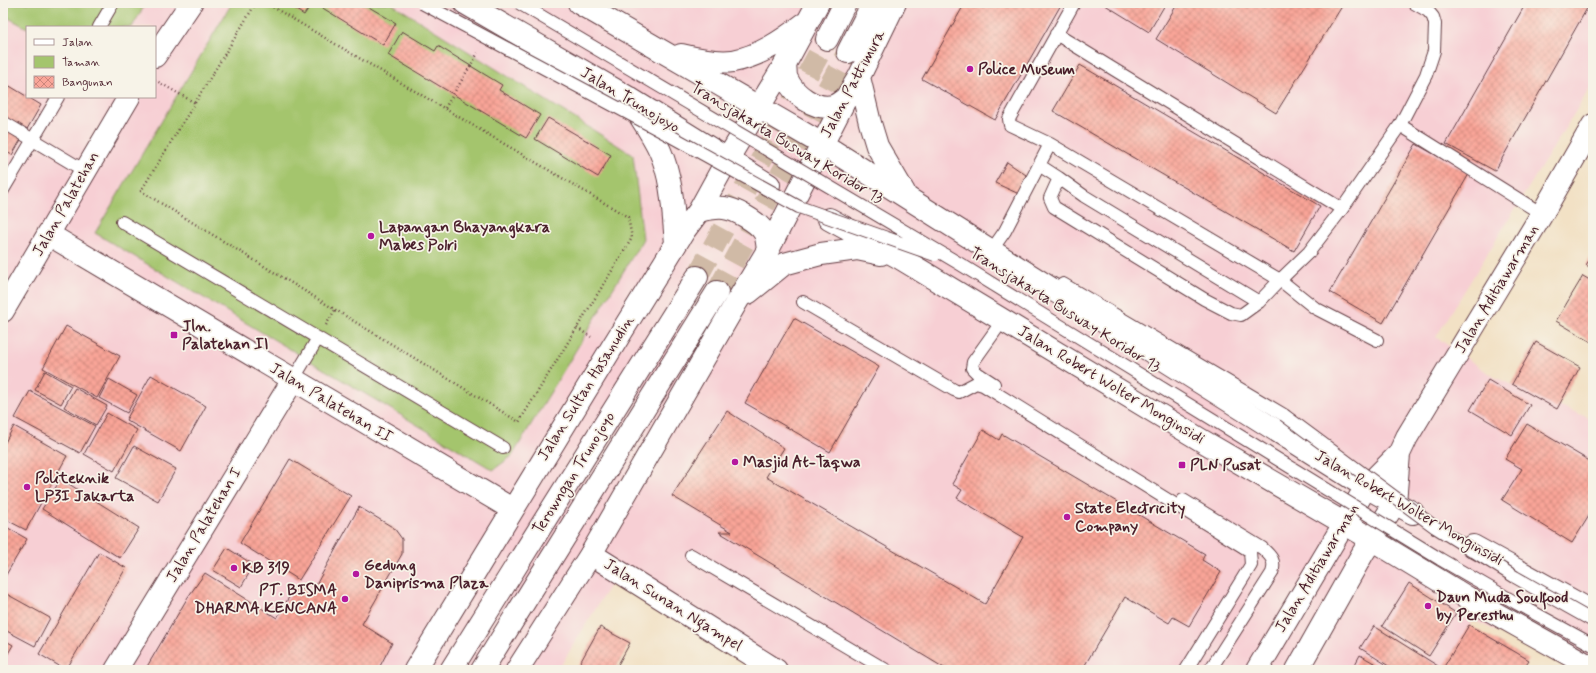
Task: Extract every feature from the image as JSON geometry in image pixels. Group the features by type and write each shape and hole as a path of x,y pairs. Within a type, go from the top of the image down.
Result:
{"main road":[{"path":"156,55 191,3"},
{"name":"Jalan Trunojoyo","path":"465,3 629,98 727,160 794,200"},
{"path":"517,670 591,554 768,250 822,144 666,52 602,7 579,3"},
{"path":"827,39 845,3"},
{"path":"848,52 873,3"},
{"name":"Jalan Pattimura","path":"822,144 846,98 859,77 895,3"},
{"path":"666,52 706,61 733,61 754,54 779,42 814,11"},
{"path":"759,107 814,11"},
{"path":"785,64 787,78 793,90 807,101 823,107 834,106 846,98"},
{"path":"859,77 877,146 906,196"},
{"name":"Jalan Palatehan","path":"3,311 128,98"},
{"path":"629,98 660,150 668,178 676,243"},
{"name":"Jalan Sultan Hasanudin","path":"415,670 512,509 676,243 699,210 759,107"},
{"name":"Jalan Aditiawarman","path":"1258,670 1343,523 1366,487 1399,454 1407,437 1542,214 1593,125"},
{"name":"Jalan Robert Wolter Monginsidi","path":"822,144 1008,257 1366,487 1593,612"},
{"name":"Jalan Robert Wolter Monginsidi","path":"794,200 900,258 1201,440 1371,539 1468,598 1588,661"},
{"path":"699,210 726,208 745,216 761,227 765,233 768,250"},
{"name":"Jalan Palatehan II","path":"48,234 512,509"},
{"path":"736,303 784,264 821,254 856,248 900,258"},
{"name":"Terowngan Trunojoyo","path":"451,670 697,276"},
{"name":"Terowngan Trunojoyo","path":"482,670 717,292"},
{"name":"Jalan Palatehan I","path":"116,670 293,380"},
{"name":"Jalan Aditiawarman","path":"1297,670 1371,539 1395,503 1399,454"},
{"name":"Jalan Sunan Ngampel","path":"591,554 776,670"}],"lane":[{"path":"100,26 113,3"},
{"path":"422,3 642,120 799,207 960,264"},
{"name":"Transjakarta Busway Koridor 13","path":"519,3 960,264 1440,559 1518,604 1588,661"},
{"path":"1074,3 1008,122 1010,125 1050,144 1280,280 1315,308 1377,340"},
{"path":"1059,178 1050,198 1054,207 1204,299 1231,313 1241,315 1259,302 1309,252 1400,125 1426,74 1434,51 1435,24 1433,18 1428,11 1414,3"},
{"path":"1056,34 1342,208"},
{"path":"3,190 57,98"},
{"path":"3,122 85,171"},
{"path":"1400,125 1542,214"},
{"path":"1050,144 1005,231 1008,257 1284,415 1435,527 1515,576 1593,621"},
{"path":"1039,166 1084,196 1259,302"},
{"path":"122,222 503,448"},
{"path":"803,302 954,390 959,392 975,379"},
{"path":"1003,320 973,362 972,368 976,383 983,385 1250,551 1251,565 1186,670"},
{"path":"293,380 318,338"},
{"path":"975,379 1262,548 1271,557 1274,566 1272,574 1210,670"},
{"path":"691,555 886,670"}],"path":[{"path":"256,3 141,191 519,422 632,238 628,217 266,3"},
{"path":"445,108 497,22"},
{"path":"156,81 195,103"}],"shaded area":[{"path":"3,3 1593,3 1593,83 1436,337 1494,377 1593,420 1593,670 1583,670 1472,620 1443,670 774,670 618,572 558,670 3,670"}],"green space":[{"path":"3,3 146,3 133,26 26,26 26,27 3,15"},
{"name":"Lapangan Bhayangkara Mabes Polri","path":"232,3 391,3 633,155 643,239 512,456 493,470 95,233"}],"building":[{"path":"285,3 312,3 304,15"},
{"path":"323,3 362,3 396,23 383,45 321,7"},
{"path":"965,3 1062,3 995,120 922,79"},
{"path":"1102,3 1166,3 1149,32"},
{"path":"1178,3 1344,3 1276,113 1156,39"},
{"path":"1526,3 1590,3 1495,171 1446,144"},
{"path":"402,31 435,51 438,46 502,85 499,90 540,115 526,138 388,55"},
{"path":"1080,65 1320,206 1294,251 1053,111"},
{"path":"8,85 26,96 26,98 29,98 41,105 12,155 3,150 3,93"},
{"path":"548,118 611,155 598,177 535,139"},
{"path":"1416,144 1469,174 1383,323 1330,292"},
{"path":"1007,162 1026,175 1019,194 995,183"},
{"path":"1593,254 1593,269 1586,265"},
{"path":"1583,276 1593,282 1593,343 1556,321"},
{"path":"794,318 879,367 830,452 745,403"},
{"path":"66,326 120,356 97,398 43,368"},
{"path":"1536,342 1580,367 1557,409 1512,384"},
{"path":"45,371 71,386 61,404 35,390"},
{"path":"151,375 206,406 181,451 126,420"},
{"path":"109,379 137,395 127,413 99,398"},
{"path":"1488,380 1530,405 1512,435 1470,410"},
{"path":"75,388 107,406 96,425 64,407"},
{"path":"30,391 95,426 80,453 15,418"},
{"path":"727,411 784,448 766,477 985,604 1023,537 957,498 962,490 952,484 983,430 999,440 1002,434 1205,554 1202,560 1221,572 1189,626 1173,617 1169,623 1125,597 1082,670 945,670 946,669 719,532 732,532 672,496"},
{"path":"107,413 137,430 114,471 84,454"},
{"path":"1527,424 1593,463 1593,512 1592,511 1572,543 1502,500 1522,469 1505,459"},
{"name":"Politeknik LP3I Jakarta","path":"14,426 67,456 26,530 3,518 3,446"},
{"path":"134,446 176,469 158,501 116,478"},
{"path":"290,459 351,496 299,580 240,543"},
{"path":"61,479 139,528 120,558 42,509"},
{"path":"359,507 394,528 402,539 402,554 362,624 392,643 378,670 365,670 360,667 358,670 145,670 188,597 205,573 277,618 296,585 311,594"},
{"path":"3,525 27,539 3,580"},
{"name":"KB 319","path":"227,548 254,565 241,587 213,570"},
{"path":"99,552 126,568 66,670 39,654"},
{"path":"1409,583 1456,613 1429,656 1382,626"},
{"path":"3,592 50,618 35,646 3,629"},
{"path":"1469,625 1529,660 1522,670 1442,670"},
{"path":"1374,626 1438,666 1436,670 1395,670 1360,648"},
{"path":"600,627 630,643 615,670 576,670"},
{"path":"3,639 13,645 3,662"},
{"path":"1360,655 1386,670 1352,670"}],"tunnel":[{"path":"697,277 827,39"},
{"path":"717,292 848,52"}],"place":[{"name":"Police Museum","path":"970,69"},
{"name":"Lapangan Bhayangkara Mabes Polri","path":"371,236"},
{"name":"Jln. Palatehan II","path":"174,335"},
{"name":"Masjid At-Taqwa","path":"735,462"},
{"name":"PLN Pusat","path":"1182,465"},
{"name":"Politeknik LP3I Jakarta","path":"27,487"},
{"name":"State Electricity Company","path":"1067,517"},
{"name":"KB 319","path":"234,568"},
{"name":"Gedung Daniprisma Plaza","path":"356,574"},
{"name":"PT. BISMA DHARMA KENCANA","path":"345,599"},
{"name":"Daun Muda Soulfood by Peresthu","path":"1428,606"}]}
